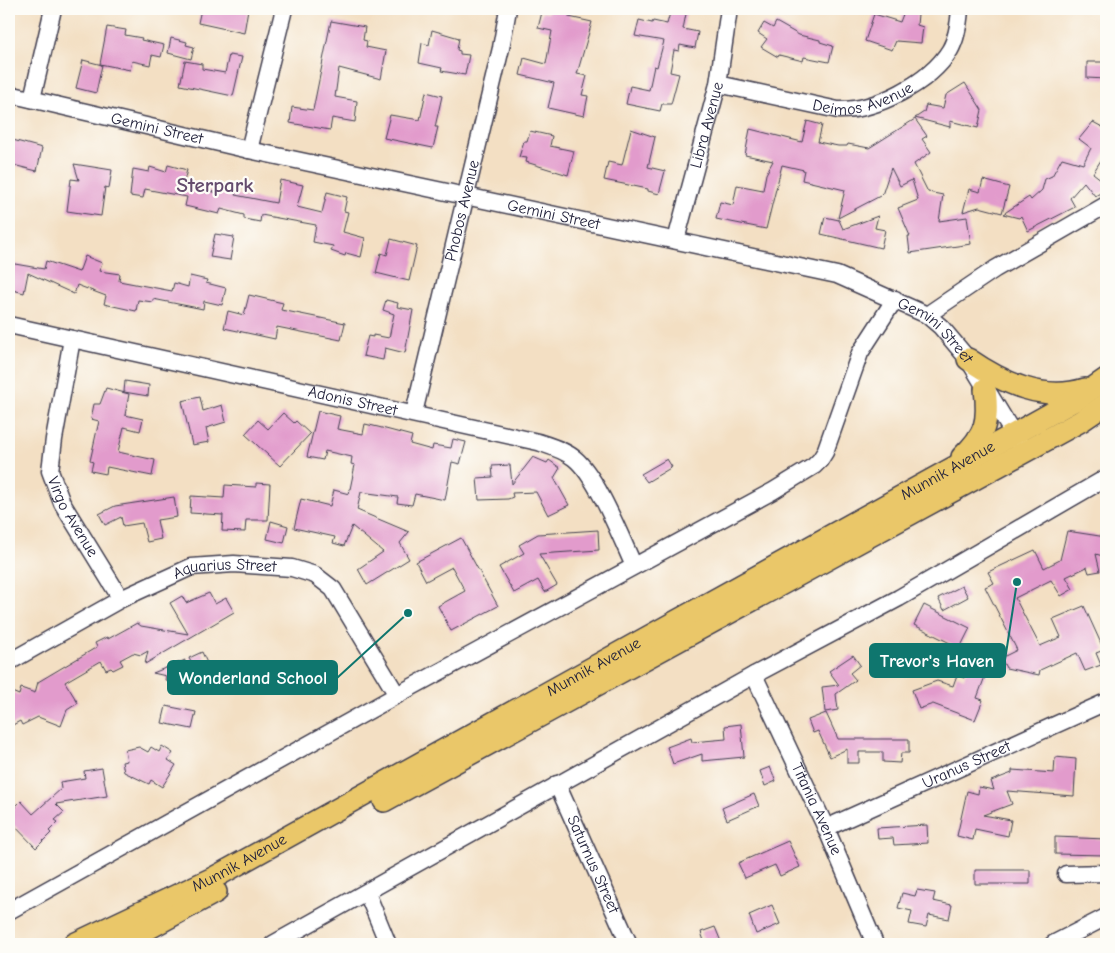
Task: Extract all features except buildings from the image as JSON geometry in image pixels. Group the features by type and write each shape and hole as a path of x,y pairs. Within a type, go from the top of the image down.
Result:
{"main road":[{"path":"968,360 1007,382 1034,391 1064,394 1104,389"},
{"path":"947,471 971,448 984,429 987,407 984,389"},
{"name":"Munnik Avenue","path":"74,944 215,877 947,471 1081,421 1104,389"},
{"name":"Munnik Avenue","path":"120,944 1019,443 1104,389"}],"street":[{"path":"32,99 53,9"},
{"path":"249,150 284,9"},
{"name":"Phobos Avenue","path":"414,413 501,48 508,9"},
{"name":"Libra Avenue","path":"676,240 718,84 728,9"},
{"name":"Deimos Avenue","path":"718,84 838,110 851,110 877,104 914,83 938,66 954,42 960,9"},
{"name":"Gemini Street","path":"9,94 249,150 837,275 895,299 927,315 953,339 968,360 984,389 1005,417 1019,443"},
{"path":"927,315 995,269 1106,205"},
{"path":"9,911 814,466 825,452 860,354 895,299"},
{"name":"Adonis Street","path":"9,325 414,413 538,442 574,458 596,488 634,566"},
{"name":"Virgo Avenue","path":"72,339 50,471 62,503 121,599"},
{"path":"1081,421 1106,416"},
{"path":"273,944 754,675 899,598 1106,478"},
{"name":"Aquarius Street","path":"9,662 121,599 191,567 234,564 292,568 315,574 333,589 397,695"},
{"name":"Titania Avenue","path":"754,675 826,828 875,944"},
{"name":"Uranus Street","path":"826,828 1106,702"},
{"name":"Saturnus Street","path":"557,784 629,944"},
{"path":"1066,874 1106,873"},
{"path":"367,893 388,944"},
{"path":"1070,937 1106,917"},
{"path":"1053,944 1106,924"}],"place":[{"name":"Trevor's Haven","path":"1017,582"},
{"name":"Wonderland School","path":"408,613"}],"district":[{"name":"Sterpark","path":"215,185"}]}
